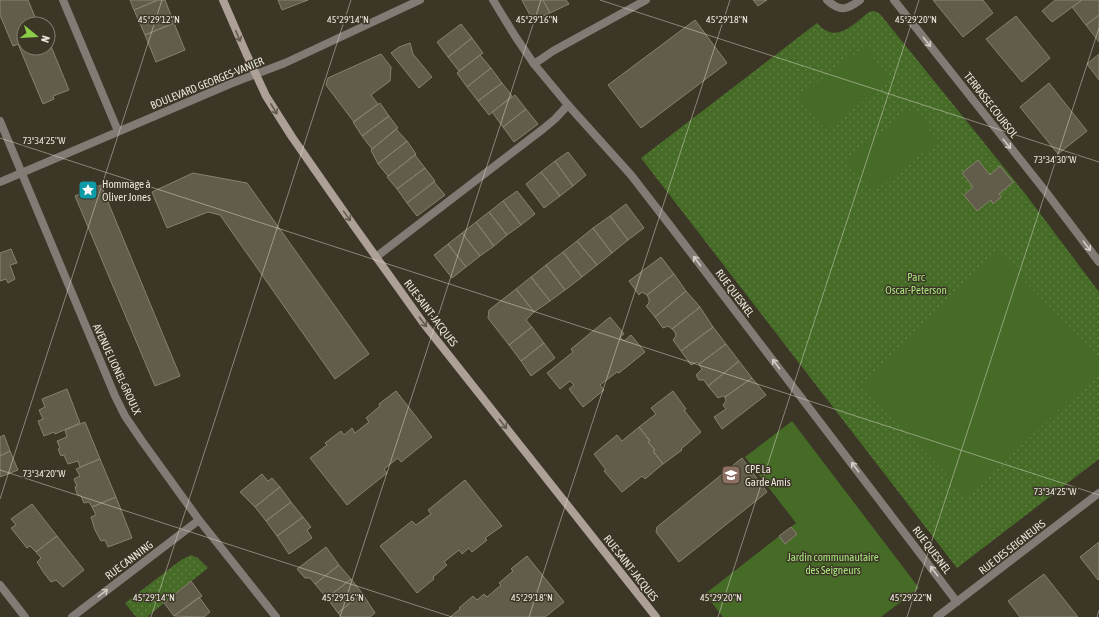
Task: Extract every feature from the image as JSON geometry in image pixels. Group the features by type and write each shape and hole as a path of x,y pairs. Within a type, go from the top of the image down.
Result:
{"main road":[{"name":"RUE SAINT-JACQUES","path":"223,0 266,96 292,137 376,257 424,324 656,617"}],"street":[{"path":"63,0 118,131"},
{"name":"BOULEVARD GEORGES-VANIER","path":"0,182 118,131 285,63 420,0"},
{"name":"RUE QUESNEL","path":"493,0 534,64 568,105 631,175 957,602"},
{"path":"534,64 553,51 646,0"},
{"path":"827,0 835,6 841,8 850,7 860,0"},
{"name":"TERRASSE COURSOL","path":"894,0 1046,192 1099,262"},
{"path":"376,257 543,129 568,105"},
{"name":"AVENUE LIONEL-GROULX","path":"0,121 121,409 142,441 199,520 276,617"},
{"name":"RUE DES SEIGNEURS","path":"937,617 1099,493"},
{"name":"RUE CANNING","path":"72,617 199,520"},
{"path":"0,585 25,617"}],"green space":[{"name":"Parc Oscar-Peterson","path":"873,11 880,14 1027,196 1099,292 1099,459 957,568 641,158 817,23 824,29 837,33 844,31 869,12"},
{"path":"865,46 890,80 825,130 799,97"},
{"path":"913,108 938,141 873,192 847,159"},
{"path":"997,252 1099,358 1099,371 968,497 860,385"},
{"name":"Jardin communautaire des Seigneurs","path":"792,421 919,588 881,617 723,617 705,594 796,523 745,457"},
{"path":"191,555 198,558 208,568 148,616 149,617 136,617 125,603 181,560"}],"building":[{"path":"0,0 28,0 35,16 16,16 16,45 13,46 0,15"},
{"path":"130,0 158,0 134,10"},
{"path":"158,0 165,0 174,23 145,35 134,10"},
{"path":"278,0 308,0 282,10"},
{"path":"522,0 543,0 550,13 533,21"},
{"path":"543,0 566,0 569,4 550,13"},
{"path":"753,0 767,0 758,6"},
{"path":"933,0 983,0 993,13 963,37"},
{"path":"1055,0 1082,0 1052,22 1042,11"},
{"path":"1082,0 1099,0 1099,15 1086,25 1072,7"},
{"path":"1099,15 1099,42 1086,25"},
{"path":"1016,16 1050,58 1022,82 986,39"},
{"path":"695,20 727,63 641,128 608,85"},
{"path":"174,23 185,50 156,62 145,35"},
{"path":"461,24 472,38 448,57 437,42"},
{"path":"472,38 483,53 459,71 448,57"},
{"path":"410,43 413,54 432,77 419,88 391,53 399,47"},
{"path":"381,54 391,67 390,81 371,95 378,104 354,122 326,85 328,78"},
{"path":"1099,54 1099,80 1087,64"},
{"path":"480,55 491,68 467,87 457,73"},
{"path":"23,56 55,56 69,90 53,96 54,99 43,104"},
{"path":"491,68 502,83 478,101 467,87"},
{"path":"502,83 512,96 489,115 478,101"},
{"path":"1049,83 1087,131 1058,154 1020,107"},
{"path":"515,95 526,109 503,127 492,112"},
{"path":"380,103 389,116 362,136 353,122"},
{"path":"526,109 538,124 514,142 503,127"},
{"path":"389,116 398,128 372,149 362,136"},
{"path":"396,129 407,141 378,164 371,150"},
{"path":"407,141 416,154 388,176 378,164"},
{"path":"568,152 586,175 573,186 555,161"},
{"path":"415,155 425,168 397,189 387,177"},
{"path":"978,160 990,175 1000,166 1013,182 999,194 1001,197 993,204 991,200 977,211 964,195 973,187 962,173"},
{"path":"555,161 573,186 560,196 541,172"},
{"path":"425,168 435,181 407,203 397,189"},
{"path":"541,172 560,196 544,208 526,184"},
{"path":"193,173 247,183 369,354 335,379 220,215 208,212 167,228 152,192"},
{"path":"434,182 445,195 417,216 407,203"},
{"path":"101,185 180,376 155,386 75,196"},
{"path":"517,191 535,214 521,225 503,201"},
{"path":"503,201 521,225 507,235 489,212"},
{"path":"626,204 644,228 628,240 610,216"},
{"path":"489,212 507,235 494,246 476,222"},
{"path":"610,216 628,240 612,253 593,228"},
{"path":"476,222 494,246 480,256 462,233"},
{"path":"593,228 612,253 597,265 577,241"},
{"path":"462,233 480,256 466,267 448,244"},
{"path":"577,241 597,265 582,277 563,252"},
{"path":"448,244 466,267 452,278 434,255"},
{"path":"11,249 17,263 10,265 15,279 8,283 6,279 0,281 0,253"},
{"path":"563,252 582,277 565,290 546,265"},
{"path":"661,257 674,274 647,295 642,292 639,295 629,281"},
{"path":"546,265 565,290 550,301 531,277"},
{"path":"674,274 686,291 655,317 646,306 649,303 647,295"},
{"path":"531,277 550,301 534,312 516,289"},
{"path":"516,289 534,312 526,320 532,327 509,345 488,318 489,310"},
{"path":"686,291 700,307 672,329 668,326 663,328 655,317"},
{"path":"700,307 713,327 681,351 673,340 676,336 672,329"},
{"path":"610,317 624,334 620,337 624,341 631,335 645,352 619,373 617,372 600,385 604,390 583,407 569,389 574,385 570,381 560,389 547,373 573,352 571,349"},
{"path":"532,327 544,343 521,361 509,345"},
{"path":"713,327 726,344 699,364 697,362 691,365 681,351"},
{"path":"544,343 555,358 531,376 521,361"},
{"path":"726,344 739,361 708,386 704,380 699,380 696,375 702,369 699,364"},
{"path":"739,361 752,378 725,397 723,396 718,398 708,386"},
{"path":"752,378 766,395 722,429 714,417 726,409 723,405 726,401 725,397"},
{"path":"67,389 80,423 55,434 54,432 44,436 38,421 43,419 39,410 45,407 42,399"},
{"path":"396,391 432,437 401,462 398,458 384,469 387,473 347,505 310,458 327,445 325,443 341,431 344,435 352,428 355,433 369,422 366,418 380,406 379,404"},
{"path":"673,391 686,409 684,410 701,432 681,449 682,450 663,464 653,451 655,450 648,442 650,441 639,427 656,414 651,408"},
{"path":"85,422 100,459 80,467 78,461 68,464 64,455 61,456 57,441 67,437 65,430"},
{"path":"639,427 650,441 648,442 655,450 653,451 663,464 645,479 642,476 622,492 604,471 606,470 594,454 617,435 622,441"},
{"path":"4,435 10,451 0,456 0,437"},
{"path":"10,451 18,470 0,477 0,456"},
{"path":"742,458 767,492 679,562 656,532 657,527"},
{"path":"100,459 116,497 92,507 89,502 84,503 81,496 77,494 75,487 77,486 74,479 80,476 76,469"},
{"path":"262,474 268,481 272,478 280,487 255,507 240,492"},
{"path":"465,480 502,526 485,538 487,540 472,552 469,548 462,554 459,550 444,562 447,565 433,577 434,579 417,593 380,546 412,521 416,525 431,514 428,510"},
{"path":"280,487 291,502 266,521 255,507"},
{"path":"116,497 132,538 108,547 105,540 101,541 95,530 91,517 96,515 92,507"},
{"path":"291,502 303,517 277,536 266,521"},
{"path":"32,504 57,536 36,552 30,546 27,548 11,528 16,525 11,519"},
{"path":"303,517 311,527 307,530 312,538 289,554 277,536"},
{"path":"791,527 797,534 785,544 779,536"},
{"path":"57,536 84,570 63,587 56,580 51,582 37,562 41,558 36,552"},
{"path":"1099,542 1099,579 1098,580 1080,557"},
{"path":"326,547 339,565 315,584 310,578 305,578 297,569"},
{"path":"527,556 564,602 545,617 450,617 473,596 477,600 484,594 487,597 501,585 499,583 513,571 511,569"},
{"path":"339,565 351,579 327,598 315,584"},
{"path":"1044,574 1078,617 1020,617 1008,601"},
{"path":"351,579 362,593 338,613 327,598"},
{"path":"191,581 202,596 174,616 164,603"},
{"path":"362,593 375,613 370,617 341,617 338,613"},
{"path":"199,597 210,612 204,617 174,616"}],"place":[{"name":"Hommage à Oliver Jones","path":"88,190"},
{"name":"CPE La Garde Amis","path":"731,475"}]}
